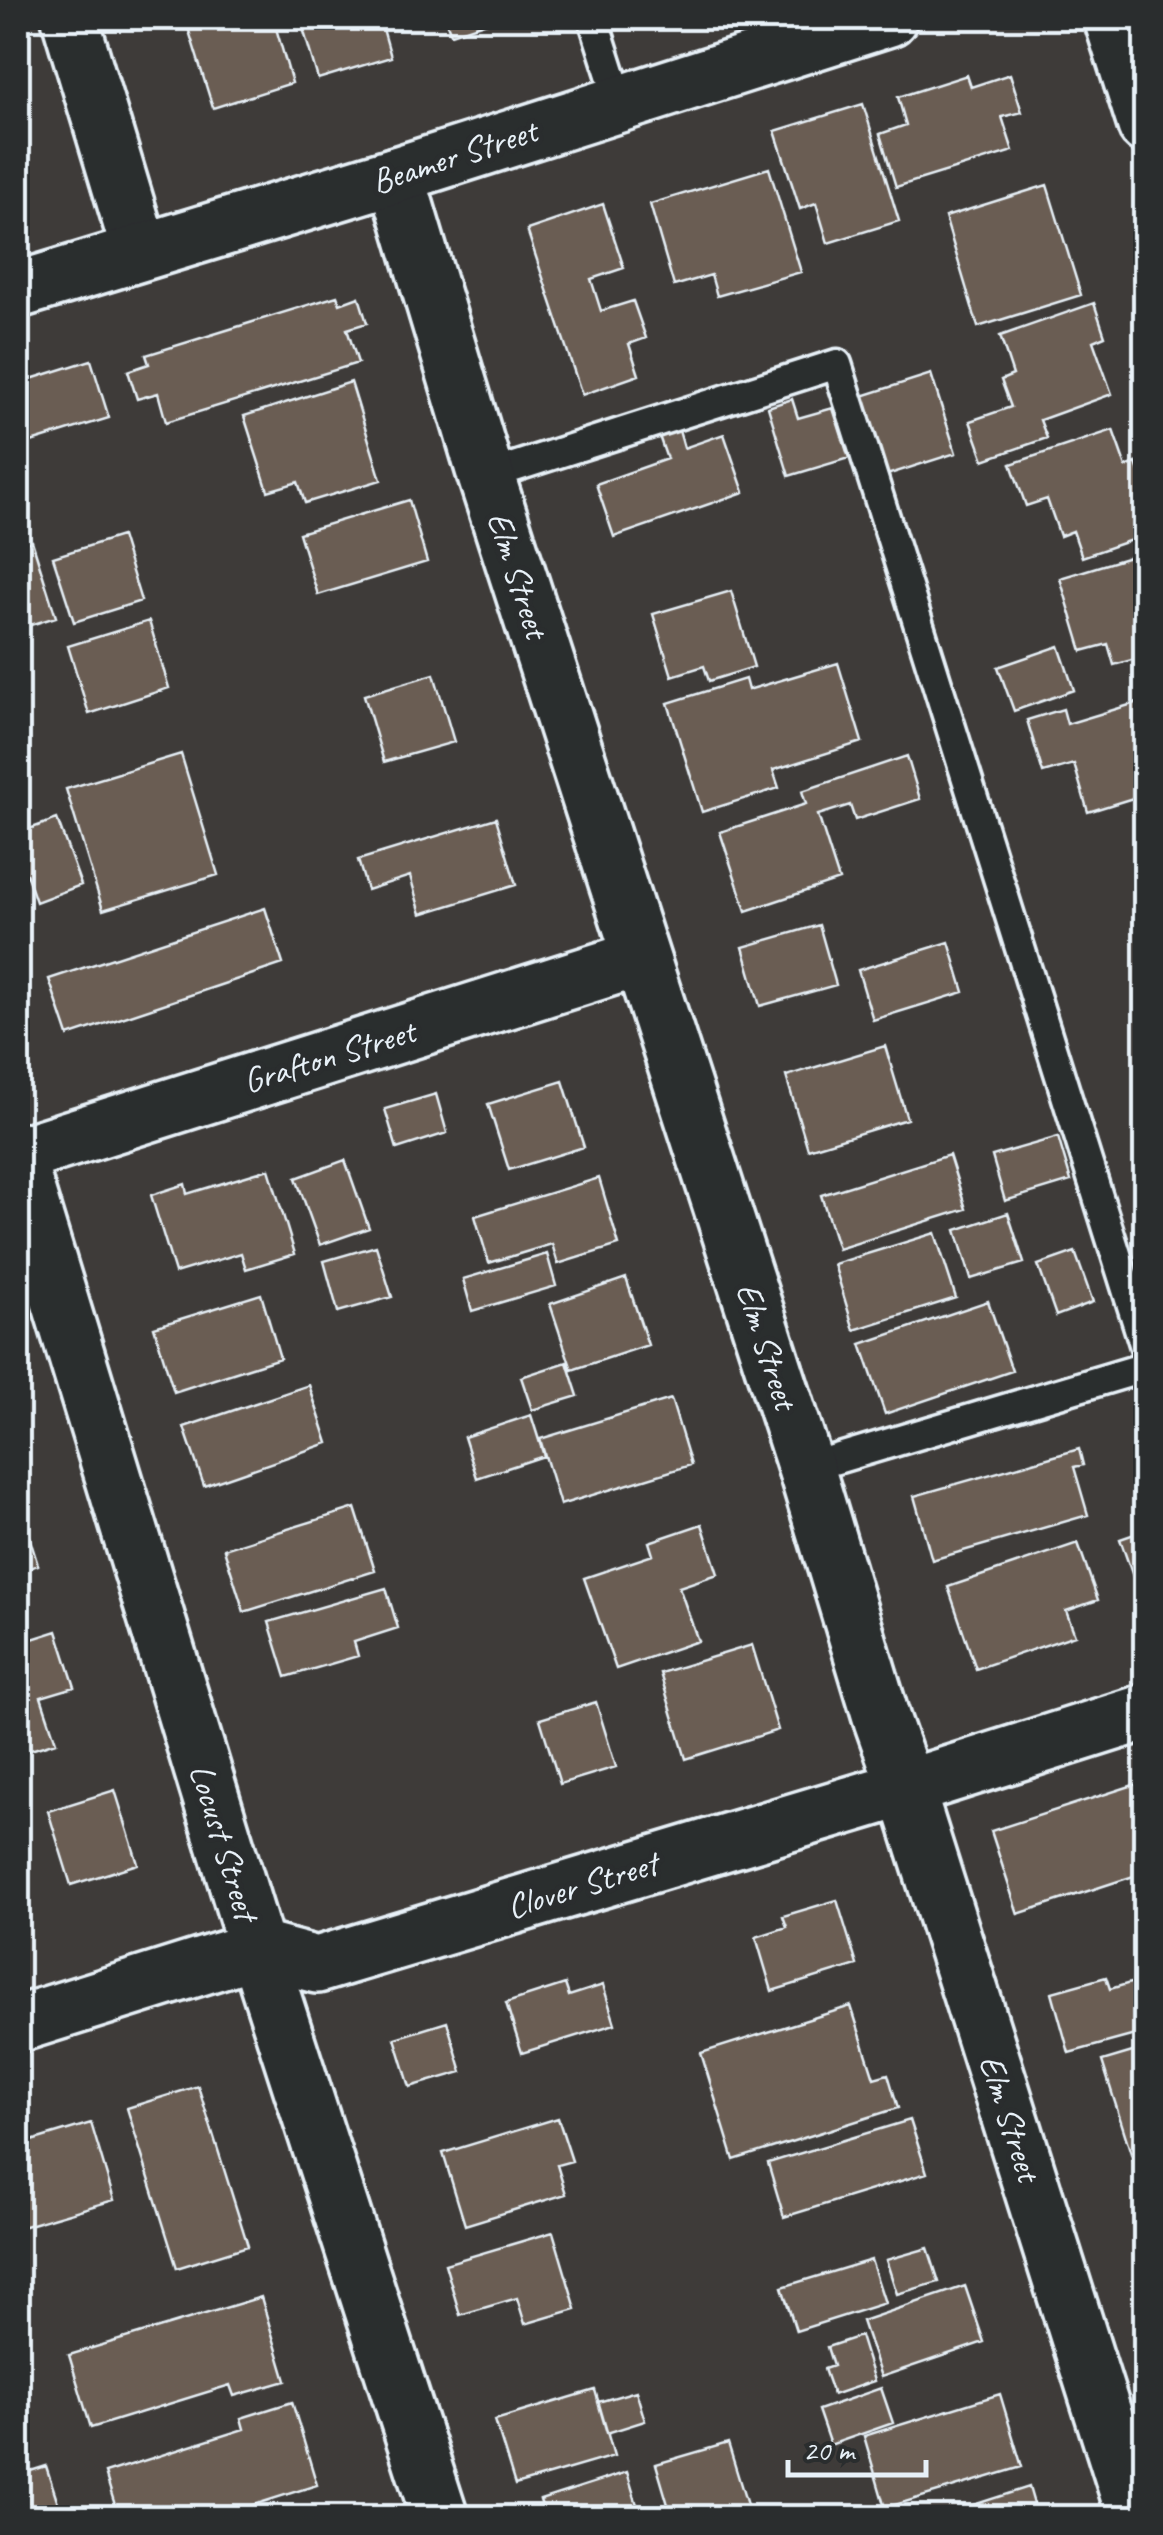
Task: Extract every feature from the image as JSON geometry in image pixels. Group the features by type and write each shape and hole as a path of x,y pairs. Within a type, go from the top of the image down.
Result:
{"street":[{"path":"70,18 140,250"},
{"name":"Beamer Street","path":"18,290 889,18"},
{"path":"1112,18 1146,125"},
{"name":"Elm Street","path":"396,175 486,476 806,1468 882,1720 1136,2518"},
{"name":"Grafton Street","path":"18,1154 641,958"},
{"name":"Locust Street","path":"18,1163 257,1949 440,2518"},
{"name":"Clover Street","path":"257,1949 316,1965 1146,1712"},
{"path":"18,2024 257,1949"}],"lane":[{"path":"592,18 620,103"},
{"path":"486,476 837,364 1146,1350"},
{"path":"806,1468 1146,1366"}],"building":[{"path":"185,18 273,18 292,83 213,108"},
{"path":"300,18 380,18 391,57 318,79"},
{"path":"445,18 499,18 451,34"},
{"path":"1010,74 1022,112 1002,117 1013,151 896,187 880,134 906,125 898,97 967,75 971,87"},
{"path":"863,104 899,221 828,243 816,203 800,209 775,131"},
{"path":"769,168 801,272 717,296 711,275 674,286 650,204"},
{"path":"1047,185 1081,295 978,327 945,217"},
{"path":"603,204 624,268 591,279 601,311 633,301 646,338 629,344 639,375 582,395 527,230"},
{"path":"337,296 340,304 359,297 367,323 347,329 358,363 166,422 158,393 137,399 128,371 149,364 146,355"},
{"path":"1094,303 1105,336 1093,341 1112,394 1040,420 1047,438 984,460 970,421 1011,407 1001,380 1013,375 1000,336"},
{"path":"91,360 109,418 18,446 18,383"},
{"path":"931,374 956,453 887,475 862,396"},
{"path":"351,382 381,480 305,503 298,482 268,491 244,416"},
{"path":"792,399 798,418 833,408 849,458 789,476 768,407"},
{"path":"678,427 684,448 724,434 744,492 614,537 596,484 667,459 658,433"},
{"path":"1113,430 1126,467 1136,463 1146,492 1146,535 1082,557 1073,531 1060,536 1047,499 1026,506 1011,464"},
{"path":"409,500 427,562 318,595 299,533"},
{"path":"121,536 141,601 74,622 53,557"},
{"path":"32,541 56,617 18,629 18,545"},
{"path":"1146,552 1146,656 1114,665 1108,644 1082,651 1060,578"},
{"path":"731,591 754,667 709,681 704,666 672,676 653,614"},
{"path":"149,621 169,688 89,714 68,646"},
{"path":"1059,646 1074,690 1014,711 998,667"},
{"path":"838,663 862,742 773,770 779,788 702,812 668,703 745,679 748,690"},
{"path":"434,674 454,742 384,762 364,695"},
{"path":"1146,700 1146,794 1088,812 1074,764 1043,773 1027,720 1063,709 1067,724"},
{"path":"181,754 218,875 103,910 66,789"},
{"path":"907,756 920,799 855,820 850,805 818,815 839,880 746,911 720,832 806,804 802,791"},
{"path":"496,818 516,885 421,914 410,876 367,890 358,860"},
{"path":"57,819 81,885 36,902 18,850 18,833"},
{"path":"265,908 283,964 68,1036 49,979"},
{"path":"819,925 836,985 760,1006 743,947"},
{"path":"949,942 964,992 873,1020 858,970"},
{"path":"885,1046 907,1119 808,1149 786,1076"},
{"path":"563,1081 584,1147 509,1170 488,1104"},
{"path":"436,1094 447,1133 397,1149 385,1109"},
{"path":"1058,1137 1071,1181 1005,1201 992,1156"},
{"path":"949,1155 966,1209 838,1249 821,1195"},
{"path":"345,1160 369,1228 320,1245 296,1178"},
{"path":"269,1169 295,1254 246,1269 241,1253 175,1273 151,1195 185,1184 187,1194"},
{"path":"599,1178 619,1245 558,1264 552,1244 489,1263 475,1216"},
{"path":"1008,1213 1024,1263 971,1279 956,1230"},
{"path":"935,1233 956,1298 854,1330 834,1264"},
{"path":"376,1246 392,1297 338,1312 324,1261"},
{"path":"1075,1252 1093,1302 1056,1316 1038,1265"},
{"path":"547,1254 556,1286 472,1311 463,1279"},
{"path":"626,1278 648,1345 572,1370 550,1304"},
{"path":"261,1294 280,1358 174,1392 154,1327"},
{"path":"988,1301 1012,1371 885,1414 861,1344"},
{"path":"567,1362 578,1396 532,1410 521,1377"},
{"path":"309,1385 328,1443 204,1486 184,1427"},
{"path":"671,1399 691,1465 560,1505 540,1439"},
{"path":"531,1415 544,1456 477,1478 464,1437"},
{"path":"1079,1449 1083,1465 1074,1467 1088,1515 932,1560 914,1496"},
{"path":"355,1508 375,1571 244,1612 224,1549"},
{"path":"22,1514 38,1565 18,1572 18,1515"},
{"path":"702,1524 718,1574 679,1587 698,1641 616,1669 584,1578 653,1555 649,1542"},
{"path":"1146,1530 1146,1607 1144,1608 1120,1539"},
{"path":"1078,1543 1098,1600 1066,1611 1075,1635 976,1669 948,1587"},
{"path":"386,1588 398,1628 354,1642 358,1656 286,1677 269,1622"},
{"path":"18,1624 23,1642 57,1631 75,1687 41,1697 56,1742 18,1754"},
{"path":"752,1645 778,1730 686,1759 660,1673"},
{"path":"596,1702 616,1767 560,1784 540,1719"},
{"path":"1146,1781 1146,1872 1018,1914 991,1831"},
{"path":"115,1790 138,1864 71,1885 48,1811"},
{"path":"837,1900 857,1965 772,1991 756,1937 787,1927 783,1916"},
{"path":"1106,1977 1110,1989 1137,1981 1146,2011 1146,2032 1069,2053 1052,1992"},
{"path":"565,1984 569,1996 603,1985 615,2024 522,2053 506,2003"},
{"path":"851,2006 874,2078 888,2074 898,2108 734,2160 701,2053"},
{"path":"447,2022 462,2072 410,2087 395,2038"},
{"path":"1146,2048 1146,2163 1135,2166 1102,2061"},
{"path":"198,2086 248,2246 177,2268 127,2108"},
{"path":"558,2118 572,2161 557,2165 566,2194 465,2225 443,2153"},
{"path":"910,2120 927,2173 784,2217 768,2163"},
{"path":"91,2123 114,2200 18,2228 18,2145"},
{"path":"553,2232 576,2309 525,2324 517,2298 460,2315 445,2264"},
{"path":"928,2248 939,2282 897,2294 886,2260"},
{"path":"871,2260 885,2303 796,2331 782,2287"},
{"path":"965,2286 984,2342 881,2377 862,2321"},
{"path":"261,2297 286,2381 234,2396 230,2385 91,2428 69,2355"},
{"path":"860,2336 874,2381 833,2395 824,2369 833,2366 827,2347"},
{"path":"881,2388 893,2423 830,2445 818,2410"},
{"path":"595,2390 614,2456 515,2485 495,2420"},
{"path":"636,2391 645,2421 607,2433 598,2402"},
{"path":"1000,2394 1022,2467 885,2508 864,2436"},
{"path":"292,2402 317,2485 212,2518 119,2518 105,2473 244,2429 241,2418"},
{"path":"728,2443 751,2518 672,2518 656,2464"},
{"path":"46,2466 63,2518 18,2518 18,2475"},
{"path":"627,2472 641,2518 546,2518 540,2500"},
{"path":"1029,2487 1038,2518 946,2518 945,2514"}]}
